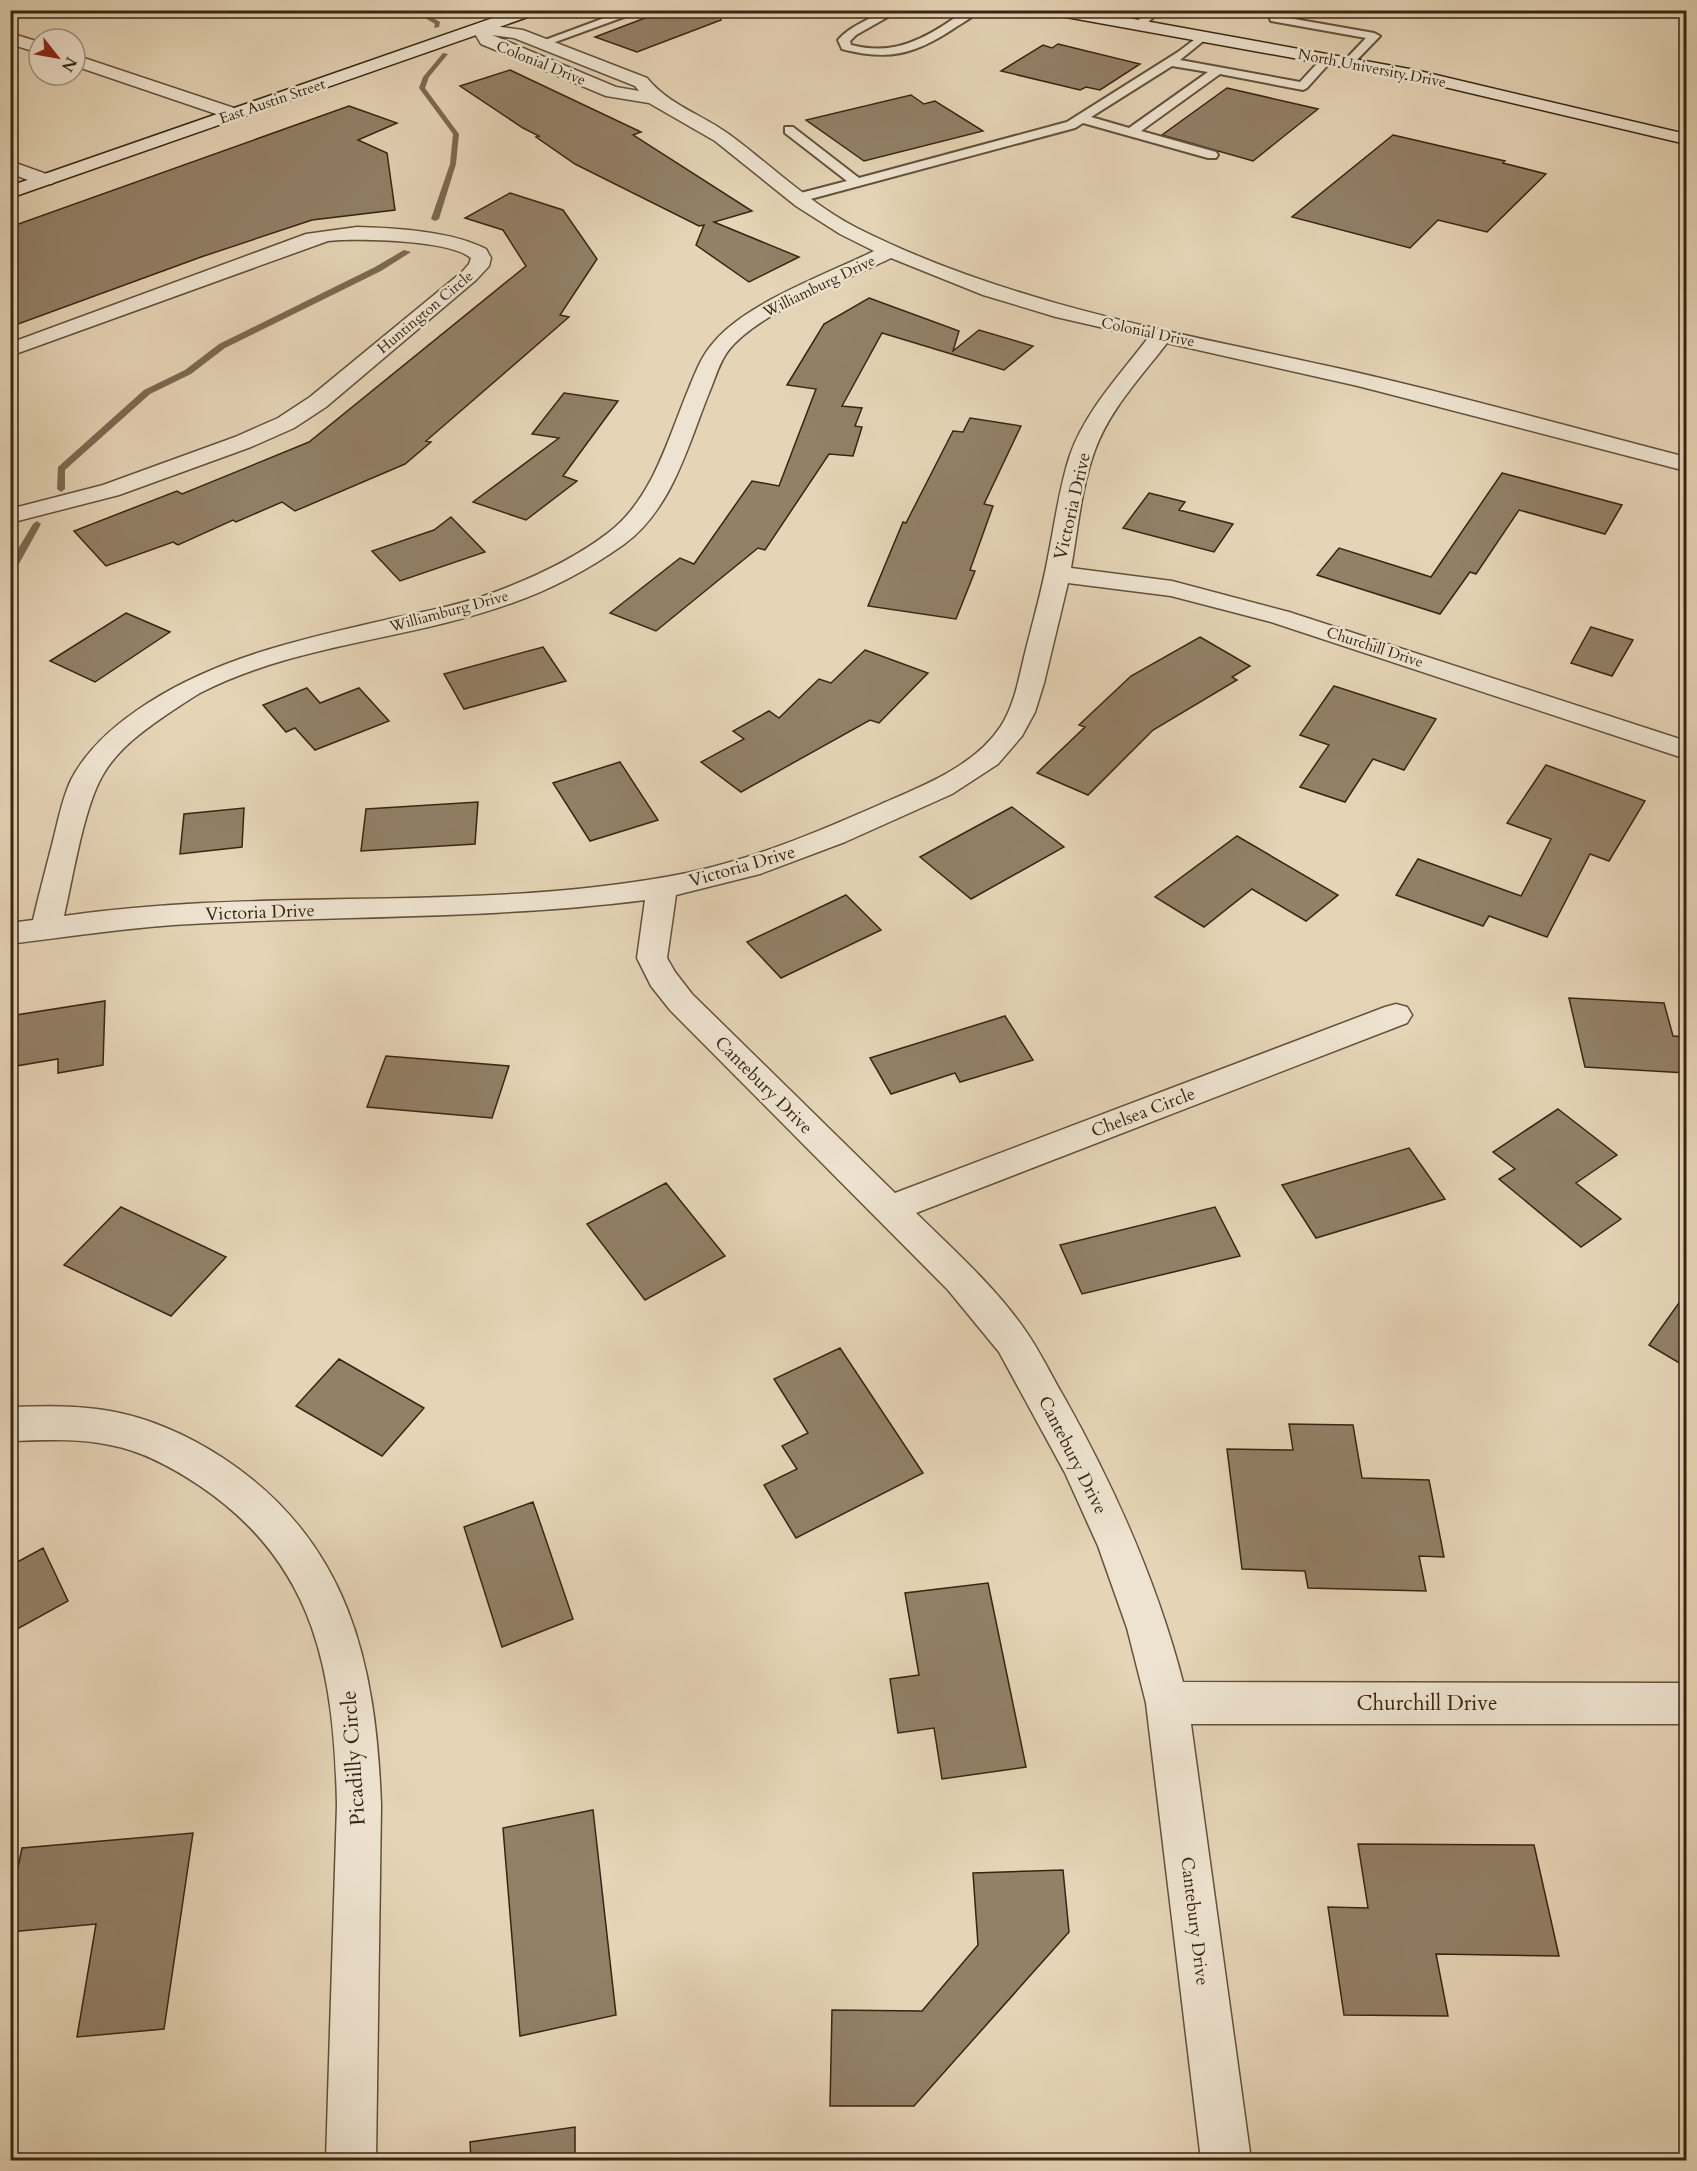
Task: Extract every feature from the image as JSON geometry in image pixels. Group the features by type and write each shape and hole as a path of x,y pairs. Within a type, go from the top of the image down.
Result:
{"street":[{"name":"East Austin Street","path":"10,192 533,10"},
{"name":"North University Drive","path":"1055,10 1350,62 1507,96 1686,139"},
{"name":"Colonial Drive","path":"480,29 517,33 641,82 654,98 721,137 798,198 847,230 890,251 1029,304 1394,388 1686,464"},
{"name":"Colonial Drive","path":"480,29 487,41 612,92 654,98"},
{"path":"10,38 27,44"},
{"path":"87,64 234,114"},
{"path":"10,166 45,180"},
{"name":"Huntington Circle","path":"10,350 313,238 332,234 382,233 459,245 479,252 482,258 479,266 469,276 318,402 285,423 243,442 111,490 10,516"},
{"name":"Williamburg Drive","path":"46,928 75,807 85,781 100,756 139,721 191,687 234,668 283,653 470,608 519,592 585,561 637,521 651,501 663,482 711,360 722,345 746,322 762,313 890,251"},
{"name":"Victoria Drive","path":"10,934 46,928 222,912 484,904 662,888 767,861 820,843 953,783 988,758 1011,733 1025,707 1084,449 1105,410 1162,335"},
{"name":"Churchill Drive","path":"1057,574 1172,589 1280,617 1686,750"},
{"name":"Cantebury Drive","path":"662,888 652,958 662,978 681,1002 961,1280 1012,1341 1081,1464 1118,1546 1148,1628 1167,1703 1226,2160"},
{"name":"Chelsea Circle","path":"890,1209 1396,1015"},
{"name":"Picadilly Circle","path":"10,1424 75,1423 112,1428 150,1440 187,1457 224,1478 259,1506 290,1541 317,1584 337,1639 350,1691 357,1754 359,1805 351,2160"},
{"name":"Churchill Drive","path":"1167,1703 1686,1703"}],"lane":[{"path":"543,44 638,10"},
{"path":"895,10 852,33 844,40 846,47 880,55 895,54 909,49 975,10"},
{"path":"1138,26 1156,10"},
{"path":"1284,10 1275,19 1374,36 1350,62"},
{"path":"798,198 1071,125 1170,62 1203,36"},
{"path":"1170,62 1215,77 1303,86 1328,58"},
{"path":"1131,132 1179,98 1215,77"},
{"path":"1179,98 1201,96"},
{"path":"1083,119 1212,155"},
{"path":"789,129 857,183"}],"building":[{"path":"666,10 718,10 721,20 637,52 595,37"},
{"path":"1058,44 1140,64 1100,90 1086,87 1080,90 1001,71 1043,45 1052,48"},
{"path":"510,70 641,132 633,135 752,211 714,222 799,257 749,282 696,245 704,225 699,226 575,164 536,137 539,136 460,86"},
{"path":"1227,88 1318,109 1253,161 1162,135"},
{"path":"911,95 924,104 935,101 983,131 864,161 806,120"},
{"path":"349,106 397,123 358,140 387,153 395,210 312,220 201,257 10,327 10,227"},
{"path":"1393,135 1505,161 1503,163 1546,174 1487,232 1438,220 1410,248 1292,217"},
{"path":"510,193 563,210 597,259 560,315 569,317 426,441 431,442 405,464 295,511 282,502 236,522 233,520 178,545 173,542 106,566 74,531 177,491 182,494 309,442 526,266 503,230 465,218"},
{"path":"869,298 959,331 953,351 979,330 1033,346 1004,370 882,333 842,406 862,408 855,426 862,427 853,456 829,454 765,550 758,548 656,631 610,613 680,558 694,564 752,481 779,486 816,389 787,385 824,324"},
{"path":"564,393 618,401 563,476 577,481 526,520 473,502 559,438 532,434"},
{"path":"970,418 1021,426 984,504 993,506 970,570 975,571 956,619 868,606 903,522 906,523 953,431 963,432"},
{"path":"1502,473 1622,505 1605,534 1519,510 1476,574 1470,572 1440,614 1317,575 1339,548 1431,577"},
{"path":"1149,493 1185,502 1179,510 1233,524 1214,552 1123,528"},
{"path":"451,517 485,552 400,581 372,551 434,530"},
{"path":"126,613 170,632 95,682 50,661"},
{"path":"1591,627 1633,640 1612,676 1571,663"},
{"path":"1200,637 1250,666 1232,677 1237,680 1153,730 1088,795 1037,773 1085,727 1079,725 1131,676"},
{"path":"543,647 566,681 464,709 444,674"},
{"path":"865,650 928,673 879,723 870,720 741,792 701,762 744,739 733,731 769,711 779,718 819,679 831,683"},
{"path":"1334,686 1436,719 1404,770 1373,759 1345,802 1300,787 1329,745 1300,735"},
{"path":"307,688 320,703 359,688 389,721 315,750 295,728 286,732 263,705"},
{"path":"620,762 658,820 590,841 553,783"},
{"path":"1546,765 1645,801 1609,861 1590,854 1547,937 1489,916 1483,926 1396,895 1418,859 1521,896 1551,839 1507,823"},
{"path":"478,802 475,844 361,851 366,809"},
{"path":"1012,807 1064,847 971,899 920,857"},
{"path":"244,808 242,847 180,854 184,814"},
{"path":"1237,836 1338,895 1306,921 1252,889 1204,927 1155,897"},
{"path":"846,895 881,930 781,978 747,942"},
{"path":"1569,998 1664,1003 1673,1036 1686,1037 1686,1073 1585,1067"},
{"path":"105,1001 103,1065 58,1073 58,1059 10,1067 10,1016"},
{"path":"1005,1016 1033,1060 960,1082 955,1073 891,1094 870,1058"},
{"path":"386,1056 509,1066 492,1118 367,1107"},
{"path":"1558,1109 1617,1155 1576,1183 1621,1219 1581,1247 1499,1179 1515,1169 1493,1152"},
{"path":"1409,1148 1445,1199 1316,1238 1282,1185"},
{"path":"666,1183 725,1256 645,1300 587,1224"},
{"path":"121,1207 226,1257 171,1316 64,1265"},
{"path":"1215,1207 1240,1256 1082,1294 1060,1245"},
{"path":"1686,1293 1686,1367 1649,1345"},
{"path":"840,1348 923,1473 796,1538 764,1485 797,1469 782,1446 808,1433 774,1379"},
{"path":"339,1359 424,1408 382,1456 296,1406"},
{"path":"1289,1424 1353,1425 1362,1478 1429,1480 1444,1557 1419,1556 1426,1591 1308,1588 1305,1571 1242,1569 1227,1449 1293,1450"},
{"path":"533,1502 573,1619 502,1647 464,1527"},
{"path":"43,1548 68,1601 10,1633 10,1566"},
{"path":"988,1583 1026,1767 942,1779 934,1728 898,1733 890,1679 919,1675 905,1593"},
{"path":"593,1810 616,2015 520,2036 503,1828"},
{"path":"193,1833 164,2029 77,2037 96,1924 10,1932 10,1905 22,1848"},
{"path":"1358,1844 1534,1845 1559,1956 1436,1954 1448,2016 1344,2015 1328,1907 1368,1908"},
{"path":"1063,1870 1069,1932 914,2106 830,2106 832,2010 922,2011 978,1945 973,1873"},
{"path":"575,2127 575,2160 471,2160 470,2142"}],"waterway":[{"path":"415,10 438,23 436,27"},
{"path":"435,219 453,164 456,134 422,88 426,77 445,54"},
{"path":"61,489 61,469 147,392 188,372 222,346 378,269 407,252"},
{"path":"10,571 37,524"}]}
